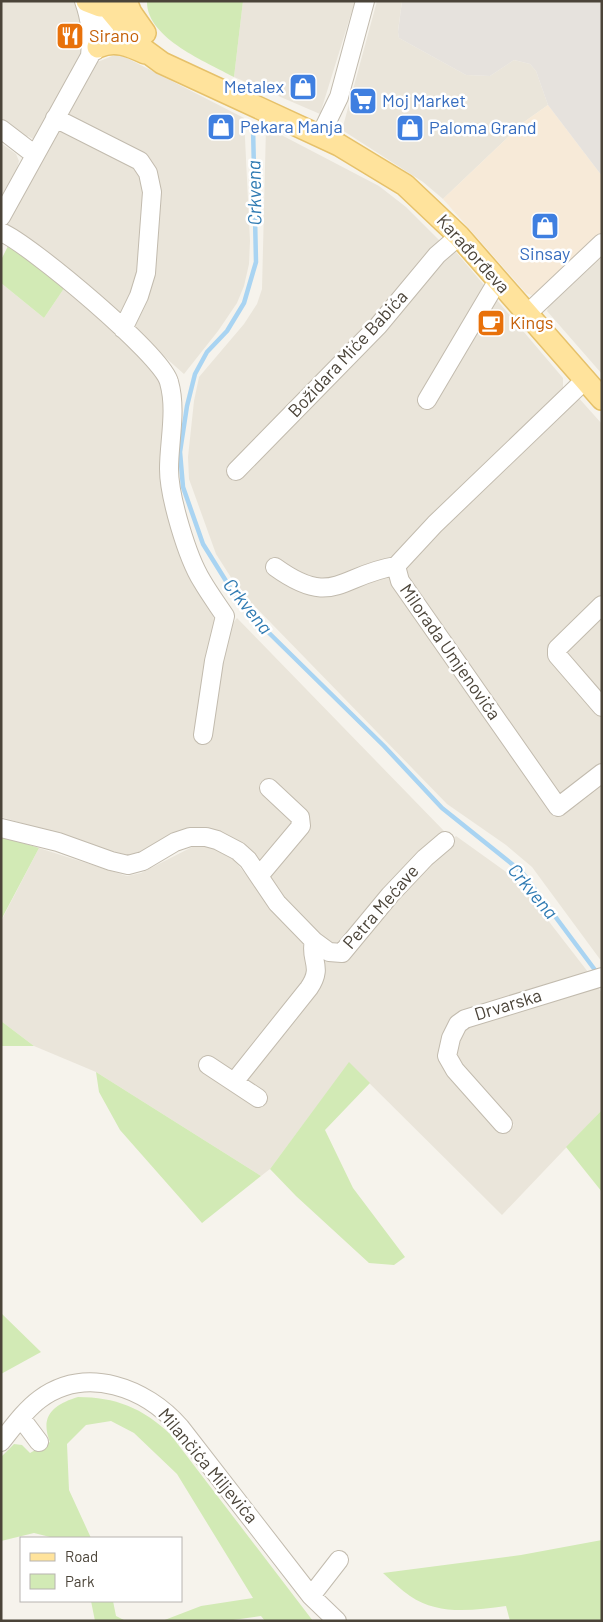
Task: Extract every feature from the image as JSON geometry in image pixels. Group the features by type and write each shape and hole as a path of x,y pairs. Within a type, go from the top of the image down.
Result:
{"main road":[{"name":"Karađorđeva","path":"104,3 131,13 153,44 180,72"},
{"name":"Karađorđeva","path":"104,3 136,42 151,56 180,72 362,157 405,185 459,236 602,399"},
{"path":"94,52 114,43 128,46 151,56"}],"street":[{"path":"320,136 338,97 365,1"},
{"path":"1,218 55,118 104,35 104,3"},
{"path":"55,118 140,161 148,173 153,200 148,226 146,273 143,287 123,329"},
{"path":"1,129 35,155"},
{"path":"1,232 15,238 47,262 123,329 160,366 170,383 172,414 169,468 172,495 198,572 225,616 214,661 203,735"},
{"name":"Božidara Miće Babića","path":"236,471 378,326 437,255 459,236"},
{"path":"527,314 602,243"},
{"path":"427,400 498,280"},
{"name":"Milorada Umjenovića","path":"585,380 435,524 396,566 400,581 558,806 602,773"},
{"path":"274,567 303,585 324,588 396,566"},
{"path":"602,605 557,649 557,655 602,707"},
{"path":"259,876 299,828 301,822 300,816 269,788"},
{"name":"Petra Mećave","path":"1,828 58,842 111,861 128,864 143,861 175,842 190,837 206,837 238,851 248,860 288,917 329,952 342,952 390,895 445,840"},
{"name":"Petra Mećave","path":"234,1082 313,982 317,966 312,948 314,941"},
{"name":"Drvarska","path":"503,1124 450,1063 447,1056 447,1048 454,1031 465,1019 596,978"},
{"path":"208,1064 258,1098"},
{"name":"Milančića Miljevića","path":"1,1442 21,1418 48,1394 73,1385 112,1385 126,1388 146,1397 169,1414 311,1596 337,1621"},
{"path":"21,1418 39,1442"},
{"path":"311,1596 339,1560"}],"shaded area":[{"path":"1,1 75,1 85,26 86,44 33,139 28,136 25,140 1,123"},
{"path":"243,1 355,1 320,114 234,77"},
{"path":"377,1 402,1 398,31 399,38 466,75 490,76 514,60 530,64 536,71 548,105 524,122 443,199 423,182 342,130"},
{"path":"402,1 602,1 602,176 548,105 536,71 530,64 514,60 490,76 466,75 399,38"},
{"path":"117,54 244,118 250,241 249,264 244,286 237,303 218,331 184,374 132,328 154,247 159,215 157,176 72,125 66,112 95,63"},
{"path":"548,105 602,176 602,234 538,294 531,295 526,293 443,199 524,122"},
{"path":"266,127 379,186 406,207 441,242 441,263 456,252 563,378 563,389 395,557 344,579 291,584 389,576 558,813 602,778 602,962 532,867 506,845 447,804 239,590 216,554 189,479 188,457 194,401 199,377 244,324 257,304 262,289"},
{"path":"58,128 137,164 147,197 141,273 119,318 6,227 6,223"},
{"path":"1,143 16,154 19,161 17,169 1,196"},
{"path":"602,255 602,374 547,311 549,304"},
{"path":"1,283 44,318 67,284 155,368 166,385 162,466 215,622 227,631 237,618 445,832 411,863 342,944 336,946 326,943 224,837 137,857 118,856 48,831 1,817"},
{"path":"577,396 602,424 602,598 553,646 602,715 602,764 561,796 406,579 405,573 406,565"},
{"path":"602,613 602,699 563,651"},
{"path":"456,836 516,879 588,972 459,1012 452,1019 446,1069 502,1133 514,1125 455,1058 455,1043 468,1023 597,986 602,993 602,1110 502,1215 349,1063 270,1169 261,1176 96,1072 34,1046 1,1021 1,921 39,848 127,876 141,873 196,845 203,845 220,851 235,861 308,948 311,973 232,1072 247,1081 247,1076 326,958"}],"green space":[{"path":"147,1 243,1 234,77 194,56 167,37 156,26 149,14"},
{"path":"9,244 67,284 44,318 1,283 1,260"},
{"path":"1,836 39,848 1,920"},
{"path":"1,1021 34,1046 1,1046"},
{"path":"349,1062 370,1083 325,1130 353,1188 405,1257 394,1265 369,1263 296,1196 270,1169"},
{"path":"96,1072 261,1176 202,1223 120,1130 99,1092"},
{"path":"602,1110 602,1192 566,1147"},
{"path":"1,1313 41,1352 1,1374"},
{"path":"78,1397 104,1399 128,1406 149,1417 170,1434 313,1621 265,1621 261,1616 226,1621 162,1621 201,1606 253,1598 177,1474 134,1433 111,1421 86,1425 67,1444 69,1490 91,1537 50,1537 34,1533 1,1541 1,1457 14,1444 22,1445 30,1453 50,1442 46,1425 48,1418 56,1407"},
{"path":"602,1540 602,1621 510,1621 506,1606 469,1610 433,1607 410,1596 383,1573 521,1555"},
{"path":"91,1602 113,1602 116,1616 126,1621 95,1621"}],"waterway":[{"name":"Crkvena","path":"253,126 256,262 244,303 227,331 207,352 195,374 187,406 180,452 183,487 203,544 236,597 266,630 384,746 442,808 522,872 598,974"}],"place":[{"name":"Sirano","path":"70,36"},
{"name":"Metalex","path":"303,87"},
{"name":"Moj Market","path":"363,101"},
{"name":"Pekara Manja","path":"221,127"},
{"name":"Paloma Grand","path":"410,128"},
{"name":"Sinsay","path":"545,226"},
{"name":"Kings","path":"491,323"}]}
